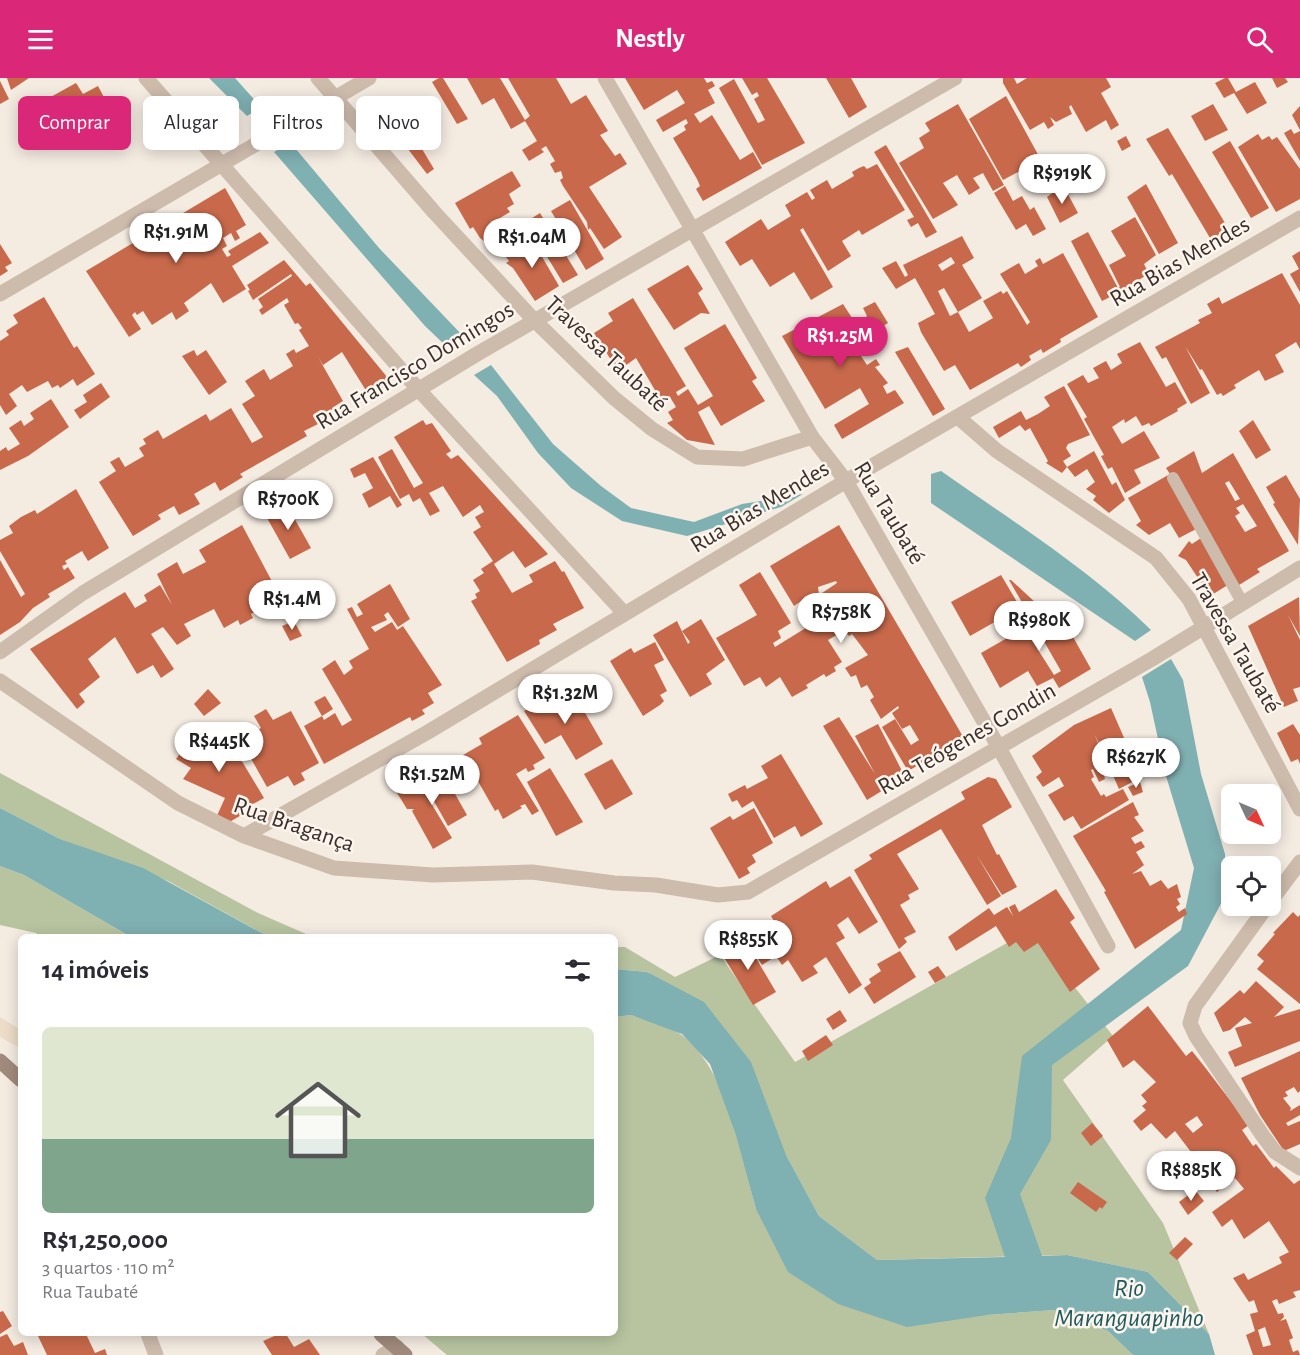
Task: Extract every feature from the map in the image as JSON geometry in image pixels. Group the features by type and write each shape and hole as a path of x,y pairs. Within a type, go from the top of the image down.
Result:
{"main road":[{"path":"0,1061 18,1077"},
{"path":"383,1336 401,1351"}],"street":[{"path":"146,78 418,390 624,614"},
{"name":"Travessa Taubaté","path":"318,78 333,96"},
{"path":"338,96 369,78"},
{"name":"Rua Taubaté","path":"605,78 812,437 846,481 998,746 1108,946"},
{"name":"Rua Francisco Domingos","path":"0,652 83,593 534,320 955,78"},
{"name":"Travessa Taubaté","path":"344,108 434,212 534,320 614,398 652,429 698,457 743,459 812,437"},
{"path":"0,294 251,146"},
{"name":"Rua Bias Mendes","path":"244,836 428,732 846,481 959,418 1300,218"},
{"name":"Travessa Taubaté","path":"959,418 998,451 1156,558 1189,599 1204,625 1300,808"},
{"name":"Rua Teógenes Gondin","path":"748,892 1152,658 1300,568"},
{"name":"Rua Bragança","path":"0,681 178,803 244,836 334,868 433,875 532,872 614,883 656,885 718,895 748,892"},
{"path":"1281,887 1300,862"},
{"path":"1261,916 1195,1006 1190,1023 1275,1152 1300,1168"},
{"path":"149,1336 156,1355"},
{"path":"383,1355 401,1351"}],"lane":[{"path":"1173,478 1242,602"}],"green space":[{"path":"0,773 258,913 306,934 264,934 168,881 60,839 0,808"},
{"path":"0,866 24,875 126,934 37,934 0,925"},
{"path":"1030,930 1113,1036 1063,1080 1163,1223 1209,1334 1148,1272 1067,1255 877,1260 819,1216 786,1155 648,972 618,969 618,947 625,947 675,977 720,955 795,1062"},
{"path":"631,1015 665,1026 678,1032 698,1052 722,1092 731,1116 756,1209 987,1315 1054,1310 1108,1331 1133,1355 447,1355 424,1336 618,1336 618,1017"}],"shaded area":[{"path":"0,1017 18,1028 18,1047 0,1037"}],"water":[{"path":"209,78 235,78 251,96 251,113 247,116 239,108 239,96 227,96"},
{"path":"297,150 379,248 463,336 446,346 425,326 274,152"},
{"path":"491,365 553,444 601,486 631,508 694,522 742,504 803,494 781,507 687,536 622,521 571,488 538,453 497,396 474,375"},
{"path":"941,471 1076,566 1151,630 1135,641 931,503 931,474"},
{"name":"Rio Maranguapinho","path":"1171,659 1183,680 1201,774 1225,854 1225,856 1221,856 1221,903 1188,966 1052,1065 1051,1140 1020,1194 1042,1256 1067,1255 1148,1272 1209,1334 1215,1355 1133,1355 1108,1331 1054,1310 987,1315 907,1327 838,1304 788,1272 756,1209 736,1135 710,1064 682,1034 631,1015 618,1017 618,969 647,972 704,1002 751,1062 786,1155 819,1216 877,1260 1005,1257 985,1198 1011,1138 1022,1056 1181,930 1194,868 1166,776 1150,702 1142,677"},
{"path":"0,808 60,839 143,868 264,934 126,934 24,875 0,866"}],"building":[{"path":"7,78 29,78 11,90"},
{"path":"443,78 468,119 457,124 432,82"},
{"path":"467,78 500,78 525,120 530,116 508,78 556,78 571,104 586,95 608,131 600,135 615,156 620,153 627,164 589,187 622,237 604,249 590,228 588,230 587,222 563,186 560,180 563,178 561,171 555,173 550,164 555,161 546,146 541,149 544,152 529,161 522,150 537,141 525,121 511,129 494,98 482,105"},
{"path":"625,78 704,78 707,83 712,81 715,86 708,90 715,103 694,114 700,123 712,115 740,160 753,152 762,168 703,201 696,189 700,186 697,179 673,138 686,130 684,126 688,123 686,119 663,132 656,120 685,103 677,90 644,110"},
{"path":"742,78 767,78 805,143 762,165 719,88 734,79 758,123 765,120 754,99 759,96 757,92 752,95"},
{"path":"826,78 851,78 867,107 849,118"},
{"path":"1003,78 1014,78 1017,84 1027,78 1106,78 1111,87 1101,93 1119,125 1111,130 1106,120 1086,132 1071,105 1069,107 1072,114 1056,122 1050,117 1054,125 1048,129 1044,122 1030,130 1003,83"},
{"path":"1228,78 1236,92 1255,82 1267,103 1247,114 1234,93 1224,98 1215,83"},
{"path":"1272,78 1285,78 1288,82 1277,88"},
{"path":"0,81 9,99 0,104"},
{"path":"76,83 83,94 98,86 103,96 52,96"},
{"path":"1006,96 1041,160 1003,180 969,119"},
{"path":"958,104 1004,185 993,191 983,173 973,178 980,188 969,195 957,175 943,183 958,205 933,219 899,163 924,148 919,138 930,131 925,123"},
{"path":"1213,104 1228,130 1205,141 1191,116"},
{"path":"1300,106 1300,130 1292,115"},
{"path":"1168,128 1231,233 1213,243 1172,174 1169,176 1146,139"},
{"path":"1291,129 1294,134 1300,131 1300,161 1284,133"},
{"path":"1258,134 1262,140 1269,136 1272,140 1277,137 1300,169 1300,199 1276,212 1238,147"},
{"path":"1126,136 1131,146 1122,151 1117,141"},
{"path":"1230,141 1269,208 1251,218 1212,152"},
{"path":"886,145 937,232 926,238 918,223 911,227 907,220 914,217 874,152"},
{"path":"409,150 423,150 434,169 427,174"},
{"path":"877,164 905,210 862,235 859,230 842,241 851,256 828,271 803,228 800,230 833,287 811,300 794,272 770,287 752,259 740,266 725,242 761,219 768,230 791,216 785,205 807,192 812,200 815,198 810,190 827,180 832,189 854,176 852,172 859,168 864,166 867,169"},
{"path":"512,171 521,186 509,194 514,204 507,208 510,212 500,218 504,224 494,230 500,238 489,245 480,238 473,227 470,229 455,203"},
{"path":"1146,184 1178,243 1159,254 1127,197"},
{"path":"1063,185 1078,213 1060,223 1047,197"},
{"path":"1005,186 1013,201 1022,196 1030,210 1034,207 1046,229 1033,236 1026,224 1016,230 994,193"},
{"path":"225,188 246,225 236,231 240,238 235,241 231,233 223,238 227,246 222,249 227,257 231,255 228,251 260,232 269,243 232,266 246,289 223,303 211,283 184,303 189,311 176,320 172,312 152,325 143,311 137,315 135,312 132,315 141,329 129,337 86,271"},
{"path":"570,200 604,259 586,270 551,211"},
{"path":"540,213 578,275 563,283 526,222"},
{"path":"1135,217 1156,255 1144,264 1149,274 1140,279 1146,289 1125,302 1120,292 1102,301 1071,241 1088,232 1118,288 1120,287 1109,265 1126,256 1111,231"},
{"path":"530,236 559,286 535,301 513,268 506,263 509,261 506,257 516,250 512,243"},
{"path":"962,236 974,258 962,265 982,298 958,312 969,332 993,318 983,301 1001,291 1003,294 1007,291 1027,325 1030,322 1000,274 1019,263 1025,274 1038,266 1035,261 1040,258 1043,264 1063,253 1098,317 1060,339 1061,342 1043,353 1041,349 1029,356 1031,360 1021,367 1018,363 970,390 955,365 944,371 921,332 918,323 935,314 915,278 896,289 882,268 896,261 905,277 908,275 903,265","holes":["951,257 955,263 942,271 938,265","944,288 958,312 950,316 938,291"]},
{"path":"0,244 12,263 5,267 8,271 0,276"},
{"path":"1300,251 1300,292 1290,274 1299,269 1292,256"},
{"path":"284,260 306,286 310,283 392,383 370,397 342,352 323,365 318,357 343,401 332,408 336,415 304,431 307,436 240,474 243,477 220,491 215,482 194,494 200,504 179,515 174,506 158,515 161,519 133,536 99,482 116,471 110,462 119,457 125,467 144,456 139,448 146,444 143,439 158,430 163,439 206,414 210,421 231,408 252,443 263,437 242,404 255,396 245,381 264,369 270,380 293,366 286,354 294,349 296,353 309,346 299,330 302,328 298,323 295,324 284,305 289,302 287,298 262,315 259,310 263,307 258,299 292,276 291,274 253,300 248,291 250,290 247,285"},
{"path":"688,265 703,289 698,293 710,314 701,313 674,330 647,289"},
{"path":"1282,273 1300,305 1300,349 1296,342 1275,355 1284,372 1265,381 1259,370 1234,385 1236,388 1223,396 1221,393 1217,395 1185,346 1210,393 1191,404 1166,357 1162,359 1155,347 1200,323 1198,320 1212,313 1207,304 1219,297 1222,304"},
{"path":"44,297 74,348 77,346 95,374 77,386 73,379 60,388 58,385 52,388 48,381 27,392 22,385 9,394 17,406 6,415 0,405 0,341 9,335 6,331 18,323 13,315"},
{"path":"633,298 686,386 676,392 678,396 688,389 698,405 713,396 684,348 725,324 757,378 752,381 765,401 721,426 709,406 698,412 715,445 687,440 667,423 673,420 668,412 676,407 670,397 662,402 636,358 618,371 594,333 613,321 608,313"},
{"path":"875,302 888,323 874,332 872,329 866,333 859,323 867,316 863,308"},
{"path":"843,304 854,321 846,326 851,335 855,333 864,348 865,353 861,356 867,365 876,359 880,365 875,367 888,383 883,386 887,394 895,390 904,403 842,439 834,425 869,404 860,388 825,409 782,336"},
{"path":"1140,342 1166,387 1175,382 1187,403 1177,409 1178,411 1151,426 1149,423 1142,426 1136,416 1125,423 1124,419 1112,427 1122,444 1144,431 1160,458 1134,470 1141,483 1125,493 1112,467 1108,469 1103,460 1101,456 1104,455 1084,419 1087,417 1067,384 1083,375 1088,383 1099,378 1093,368 1106,361 1111,370 1122,363 1117,354"},
{"path":"908,347 945,409 933,416 895,352"},
{"path":"194,350 197,356 206,350 227,382 209,395 182,356"},
{"path":"101,383 110,397 80,419 74,410 87,402 83,395"},
{"path":"1064,386 1090,435 1068,444 1066,448 1071,456 1063,461 1067,467 1062,473 1046,463 1048,461 1030,428 1025,431 1020,425 999,438 993,427 1021,411 1026,420 1038,414 1050,406 1044,397"},
{"path":"51,399 69,427 28,456 0,470 0,451 6,447 8,451 20,444 9,428 21,420 24,426 34,419 30,413"},
{"path":"423,420 426,425 432,423 451,451 446,454 451,459 458,455 548,554 525,568 513,551 494,564 512,593 533,582 529,575 555,561 562,572 564,571 584,608 553,624 557,630 539,640 540,644 507,662 471,601 477,598 475,594 480,591 473,580 484,573 481,569 493,561 473,532 481,527 475,517 484,512 480,505 463,517 443,486 429,493 440,511 430,516 420,498 413,502 409,494 400,499 378,457 392,449 414,488 423,483 394,437"},
{"path":"1253,420 1271,450 1256,459 1239,431"},
{"path":"1094,451 1112,485 1116,482 1125,500 1109,513 1093,500 1096,496 1086,489 1095,482 1087,469 1075,477 1067,467"},
{"path":"1194,451 1202,473 1233,453 1289,551 1257,569 1260,572 1239,585 1187,497 1200,527 1179,538 1170,523 1149,535 1136,525 1141,521 1128,498 1170,474 1166,468","holes":["1229,481 1240,499 1235,501 1225,483","1243,504 1257,526 1245,532 1235,516 1240,513 1236,508"]},
{"path":"373,457 402,505 397,508 390,496 369,508 362,494 373,488 365,473 354,478 350,469"},
{"path":"1286,475 1300,499 1298,545 1273,504 1275,503 1266,487"},
{"path":"76,489 109,548 88,561 82,551 65,561 67,564 62,566 64,570 68,567 75,578 48,594 50,597 0,635 0,560 21,597 25,594 0,551 0,540 13,533 9,526 21,517 35,510 37,514"},
{"path":"284,500 311,548 290,559 267,518 274,514 271,508"},
{"path":"242,525 276,589 265,595 269,604 251,614 253,618 240,625 238,620 224,628 214,609 184,624 191,636 177,645 163,627 151,634 174,669 161,678 153,665 137,674 115,637 88,659 100,677 79,694 85,702 77,709 30,649 125,592 135,608 147,601 144,595 160,585 172,605 157,574 177,562 183,574 206,562 199,550"},
{"path":"839,525 965,740 925,764 924,762 908,771 882,727 895,719 911,745 919,740 910,725 902,729 892,713 899,708 898,706 881,719 870,700 874,697 867,685 861,688 856,675 851,677 845,668 868,655 852,634 849,636 845,631 849,628 844,618 840,621 845,630 828,640 842,662 834,667 836,671 826,677 824,674 806,685 808,688 792,697 780,677 766,687 760,677 744,686 716,638 757,615 739,585 760,572 791,623 778,631 781,638 773,643 775,647 817,621 811,611 824,604 822,600 809,607 804,599 794,606 770,566","holes":["836,581 837,583 819,595 818,587"]},
{"path":"1204,536 1231,583 1210,596 1186,560 1178,556 1189,541 1192,544"},
{"path":"1001,575 1017,602 1013,605 1016,610 970,636 951,602"},
{"path":"1009,580 1011,580 1037,604 1027,611"},
{"path":"390,584 410,619 398,627 388,612 384,615 387,620 371,627 375,632 392,622 397,630 403,626 442,685 428,693 434,703 422,710 425,714 412,721 410,717 324,764 304,726 322,716 324,720 335,713 342,726 352,720 322,669 335,660 344,675 353,668 349,661 369,649 347,609 352,607 357,617 363,614 357,604"},
{"path":"1299,597 1300,636 1288,615 1300,640 1300,687 1293,689 1298,701 1284,707 1248,626"},
{"path":"1037,603 1054,603 1091,669 1059,688 1053,678 1037,686 1028,671 1000,688 981,653 1033,623 1029,615 1041,609","holes":["1038,631 1061,671 1054,675 1030,637"]},
{"path":"701,619 725,660 706,674 712,684 690,697 653,635 677,621 688,644 690,642 682,631"},
{"path":"294,621 302,636 290,641 282,626"},
{"path":"655,642 664,660 654,665 667,691 660,695 664,701 643,716 610,661 631,648 634,653"},
{"path":"208,689 221,703 204,716 194,704"},
{"path":"573,692 603,744 576,760 561,735 545,744 524,711 542,701 546,708"},
{"path":"325,696 333,709 322,716 314,702"},
{"path":"1111,708 1139,772 1133,775 1136,780 1119,789 1095,735 1109,774 1104,775 1105,779 1099,782 1093,769 1091,770 1094,777 1091,779 1101,796 1104,794 1106,797 1123,789 1129,800 1081,829 1073,816 1064,821 1048,795 1064,786 1059,777 1043,787 1036,777 1042,772 1032,756 1074,725"},
{"path":"266,709 273,720 291,711 319,763 301,773 305,780 294,786 288,776 267,787 241,741 261,728 254,716"},
{"path":"518,715 545,758 533,765 535,769 528,772 526,768 516,774 539,811 532,815 525,804 503,819 498,809 495,811 463,755 482,744 479,738"},
{"path":"839,717 875,774 855,736 878,724 902,771 881,781 885,789 867,800 823,726"},
{"path":"210,724 243,763 264,798 242,810 245,813 226,824 215,820 225,798 183,779 191,768 176,759 184,748 180,746 183,739 188,742 201,726 205,729"},
{"path":"1293,724 1300,735 1300,764 1298,759 1291,762 1277,733"},
{"path":"781,754 823,824 801,837 795,826 774,838 753,801 742,808 737,800 732,802 728,794 745,785 747,789 768,778 761,766"},
{"path":"612,759 633,794 605,810 584,774"},
{"path":"550,768 583,822 556,836 527,782"},
{"path":"442,771 467,815 448,826 431,796 428,798 452,838 433,849 412,811 414,809 407,809 394,788 416,776 420,784"},
{"path":"988,777 996,779 1012,807 982,825 1017,887 1002,895 976,854 1001,896 987,905 941,829 897,854 919,889 908,895 910,899 900,905 916,932 904,938 907,942 899,949 854,870 872,859 869,855 965,799 961,792"},
{"path":"1140,782 1143,792 1133,796 1128,787"},
{"path":"1133,802 1139,815 1134,817 1144,831 1131,838 1135,844 1141,841 1145,847 1136,852 1144,865 1132,874 1141,871 1150,886 1161,880 1168,889 1177,884 1181,897 1177,899 1180,904 1176,907 1179,912 1185,908 1187,914 1135,949 1104,892 1106,891 1073,836"},
{"path":"754,808 773,843 752,855 756,862 747,868 750,873 739,879 710,828 730,816 733,820"},
{"path":"850,876 878,922 859,934 848,917 837,925 845,938 836,943 862,985 849,994 826,957 813,966 818,973 802,982 788,960 782,965 776,956 762,965 746,940 774,921 771,916 826,881 830,888"},
{"path":"1056,889 1075,918 1070,922 1100,969 1070,992 1038,943 1024,952 1016,942 1009,947 996,926 956,951 948,937 989,908 994,915 1007,907 1013,916 1009,907 1015,904 1019,912"},
{"path":"1293,912 1298,917 1300,915 1300,1004 1257,969 1264,961 1257,955 1275,934 1273,933"},
{"path":"743,936 776,992 753,1005 720,951"},
{"path":"900,951 916,977 874,1004 864,988 871,983 869,979 881,971 877,964"},
{"path":"938,966 946,977 935,983 928,972"},
{"path":"1256,981 1284,1007 1274,1017 1300,1009 1300,1041 1235,1067 1228,1052 1242,1046 1235,1028 1252,1023 1245,1017 1230,1030 1223,1032 1214,1013 1240,990 1244,994"},
{"path":"1148,1006 1186,1056 1192,1051 1249,1125 1242,1130 1253,1146 1256,1144 1274,1168 1276,1166 1294,1184 1300,1180 1300,1290 1293,1292 1296,1297 1279,1304 1277,1299 1272,1301 1278,1314 1283,1313 1284,1317 1280,1321 1286,1319 1293,1338 1289,1340 1293,1352 1298,1350 1300,1355 1253,1355 1246,1335 1255,1331 1250,1314 1258,1312 1254,1300 1249,1302 1233,1278 1244,1273 1248,1280 1282,1263 1279,1257 1289,1252 1269,1221 1244,1239 1232,1219 1222,1227 1212,1212 1244,1189 1235,1178 1217,1192 1196,1166 1168,1188 1159,1177 1191,1152 1175,1131 1166,1139 1151,1123 1141,1131 1133,1121 1146,1110 1142,1106 1147,1102 1141,1095 1156,1082 1134,1060 1123,1068 1107,1040","holes":["1197,1116 1203,1125 1193,1133 1185,1124","1265,1327 1271,1345 1263,1347 1258,1330"]},
{"path":"840,1010 847,1021 833,1030 826,1019"},
{"path":"826,1035 833,1045 808,1061 802,1051"},
{"path":"1300,1051 1300,1091 1298,1093 1294,1087 1285,1092 1288,1096 1283,1098 1291,1108 1290,1111 1300,1105 1300,1115 1286,1123 1288,1126 1300,1121 1300,1144 1284,1151 1260,1115 1241,1078"},
{"path":"1092,1123 1103,1136 1091,1146 1081,1133"},
{"path":"1078,1182 1107,1202 1102,1209 1100,1207 1096,1212 1070,1193"},
{"path":"1195,1190 1204,1201 1188,1215 1179,1202"},
{"path":"1185,1237 1193,1244 1177,1260 1169,1253"},
{"path":"3,1311 12,1326 0,1334 0,1312"},
{"path":"7,1334 14,1346 23,1342 28,1355 0,1355 0,1337"},
{"path":"38,1336 87,1336 95,1353 105,1349 107,1355 47,1355"},
{"path":"274,1336 287,1336 294,1347 309,1339 320,1355 272,1355 263,1341"}]}
